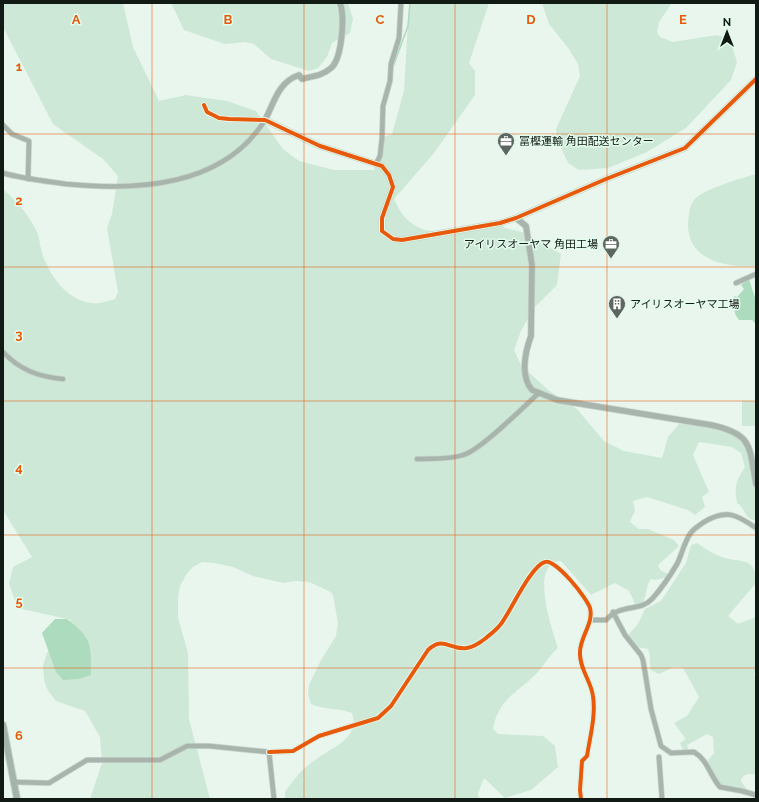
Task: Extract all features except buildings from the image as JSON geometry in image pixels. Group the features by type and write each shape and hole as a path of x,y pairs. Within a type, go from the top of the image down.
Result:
{"main road":[{"path":"3,725 17,799"}],"street":[{"path":"3,173 28,179 87,186 138,186 184,178 209,168 233,154 255,136 265,120 279,91 289,79 299,75 302,79 318,76 332,68 340,49 342,11 340,3"},
{"path":"376,164 380,156 383,106 390,81 391,64 399,38 401,3"},
{"path":"204,105 207,112 219,118 265,120 320,146 382,166 389,175 393,187 387,209 382,218 382,231 393,239 402,240 469,229 516,218 606,179 685,148 756,79"},
{"path":"3,125 12,134 29,141 28,179"},
{"path":"516,218 526,226 532,265 532,336 527,346 525,375 528,386 532,390 557,400 711,425 731,430 741,436 750,448 753,458 756,484"},
{"path":"736,283 756,274"},
{"path":"3,352 28,372 46,377 63,379"},
{"path":"417,459 450,458 464,455 472,450 539,393"},
{"path":"590,620 606,620 613,612 644,604 651,600 677,564 690,533 696,527 709,519 725,513 743,519 756,528"},
{"path":"13,782 49,783 87,760 160,760 187,746 209,746 269,752 293,751 319,736 378,718 391,706 428,650 434,644 444,643 467,648 482,641 494,632 503,622 532,573 544,562 551,562 573,584 590,608 590,620 580,650 582,663 593,695 594,707 587,756 582,761 580,790 582,799"},
{"path":"613,612 624,635 643,660 651,709 661,746 671,753 694,752 707,764 713,779 720,788 742,791 756,795"},
{"path":"269,752 274,799"},
{"path":"659,757 662,799"}],"shaded area":[{"path":"3,3 123,3 133,47 159,101 186,95 227,101 256,111 283,149 299,161 334,170 374,170 382,138 392,134 404,91 409,3 489,3 469,63 475,71 475,95 434,153 394,199 399,209 412,224 436,232 462,231 500,223 505,228 522,232 561,254 557,285 534,308 521,331 514,350 521,365 548,390 577,409 604,441 624,451 662,458 668,437 679,424 699,425 731,432 744,445 751,460 752,480 756,492 756,520 749,518 737,503 736,484 745,467 741,453 732,447 699,442 693,455 709,492 702,497 705,507 695,515 688,510 647,497 633,501 635,511 630,522 639,529 648,529 674,540 679,546 658,565 660,570 668,574 667,577 656,580 651,579 643,602 635,604 629,591 615,583 591,595 561,561 551,564 546,573 544,585 545,599 558,648 542,668 504,703 499,710 493,729 498,734 543,736 555,746 558,767 531,790 505,798 484,778 478,793 479,799 285,799 285,792 302,770 343,741 352,729 352,713 311,704 308,694 309,685 321,660 336,636 338,623 333,595 329,591 309,582 296,581 283,583 253,576 233,567 202,562 193,567 186,575 180,586 178,597 178,618 188,653 189,719 210,799 90,799 102,763 100,737 85,711 56,701 47,689 44,680 43,665 47,653 71,620 18,608 9,584 13,567 32,557 3,510 3,189 14,199 30,219 38,235 41,250 47,265 64,290 81,300 90,303 100,303 115,299 118,292 107,228 112,214 118,176 103,159 53,124 3,27"},
{"path":"171,3 348,3 353,19 350,33 332,43 327,57 318,68 309,71 271,59 254,44 245,42 225,44 184,30"},
{"path":"542,3 672,3 659,22 657,32 660,37 673,42 717,35 730,39 737,62 731,80 686,128 647,152 608,168 579,170 568,163 557,139 556,129 580,76 578,64 569,49 549,24"},
{"path":"756,174 756,266 721,263 711,260 701,254 694,246 689,236 688,223 692,202 699,196 714,188"},
{"path":"749,279 756,301 756,323 752,320 739,320 734,309 734,296 737,297 744,289 741,285"},
{"path":"742,401 756,401 756,426 742,426"},
{"path":"697,543 710,552 721,557 743,561 751,565 754,569 756,583 728,616 738,624 756,617 756,671 754,674 756,681 756,774 747,774 742,778 741,781 747,790 725,787 717,781 708,760 714,753 713,737 707,734 687,745 688,749 684,752 680,743 686,739 674,723 687,716 699,697 683,668 674,667 659,674 651,670 648,649 637,647 628,635 638,624 645,609 661,601 686,563 691,545"},
{"path":"55,619 67,619 86,637 91,656 91,675 79,679 63,680 56,672 42,633"}],"waterway":[{"path":"393,67 408,26 410,3"},
{"path":"384,134 384,142"}],"cycle path":[{"path":"204,105 207,112 219,118 265,120 320,146 382,166 389,175 393,187 382,218 382,231 393,239 402,240 500,223 516,218 606,179 685,148 756,79"},
{"path":"269,752 293,751 319,736 378,718 391,706 428,650 438,644 447,644 467,648 484,640 501,624 522,588 534,571 545,562 550,562 563,572 583,596 588,603 591,614 580,652 581,664 592,690 594,703 587,756 582,761 580,790 581,799"}],"place":[{"name":"冨樫運輸 角田配送センター","path":"506,156"},
{"name":"アイリスオーヤマ 角田工場","path":"611,259"},
{"name":"アイリスオーヤマ工場","path":"617,319"}]}
